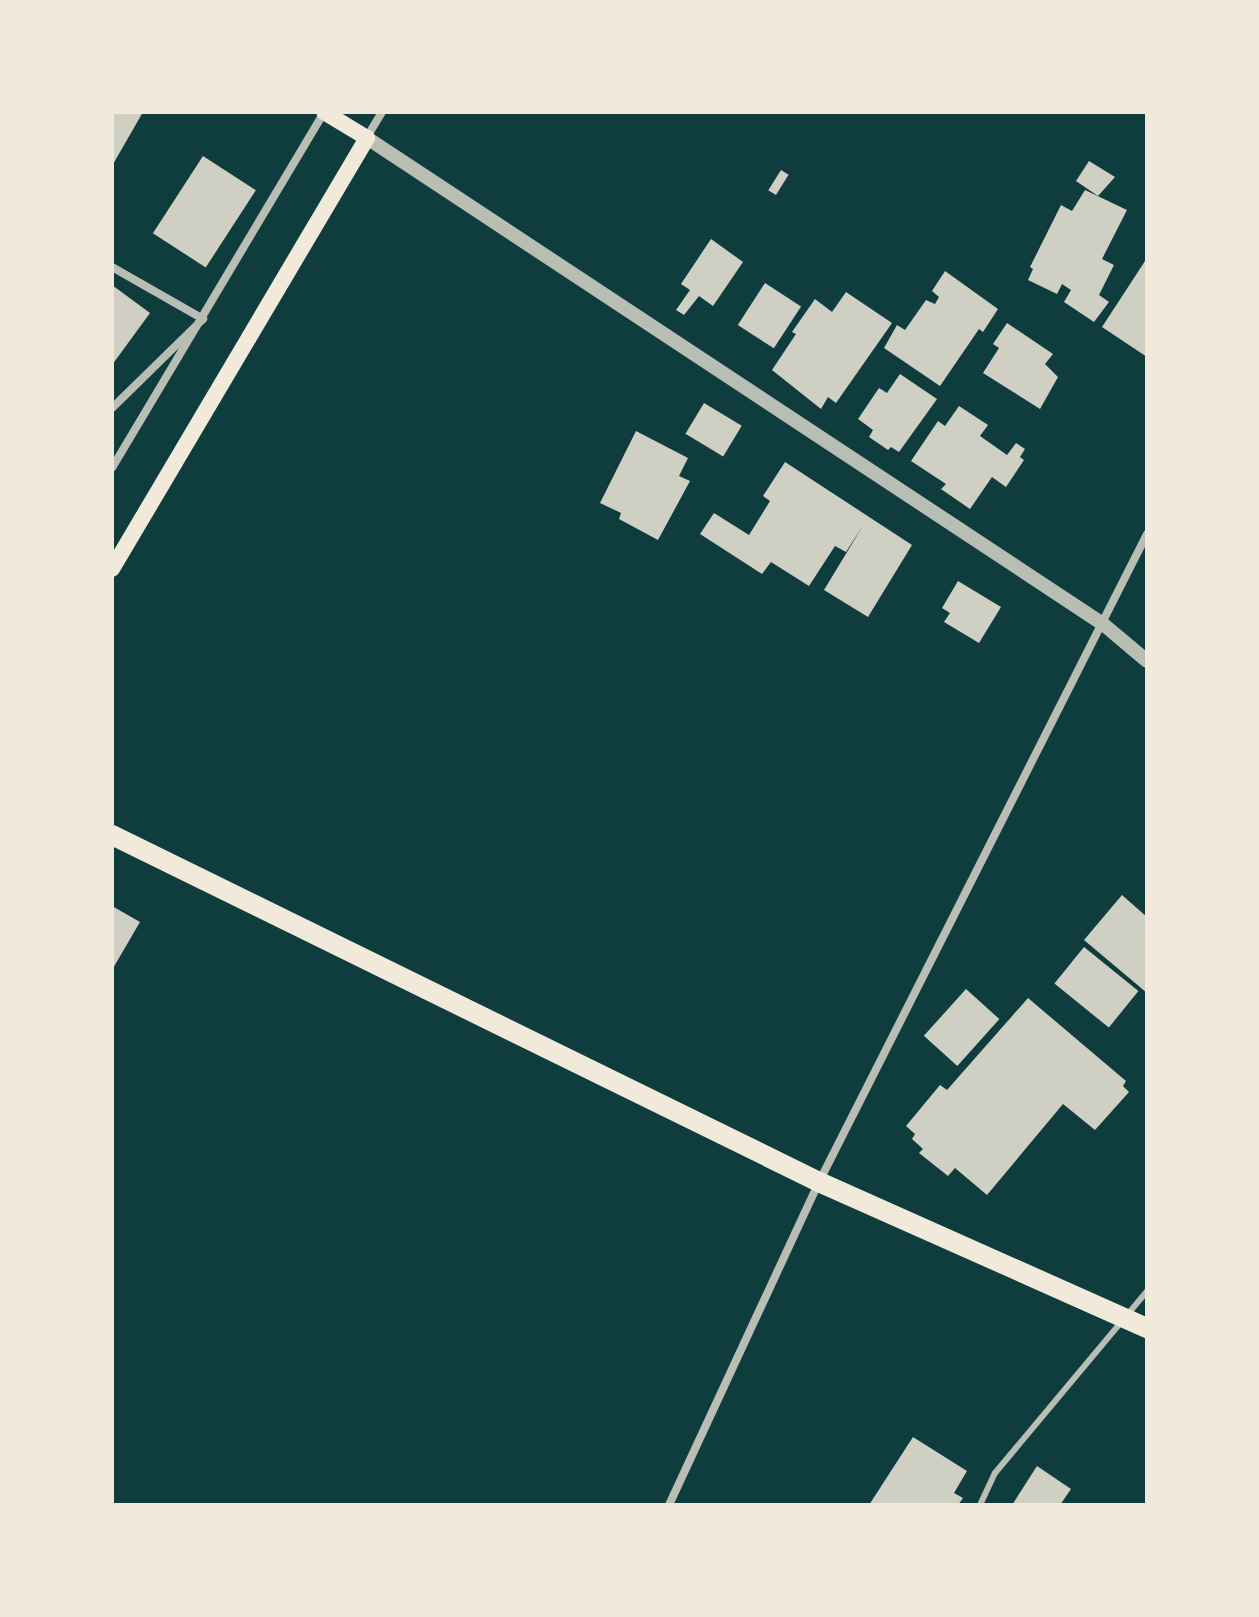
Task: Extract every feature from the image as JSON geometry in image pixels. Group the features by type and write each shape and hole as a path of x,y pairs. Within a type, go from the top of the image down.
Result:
{"main road":[{"path":"112,569 367,138 324,112"},
{"path":"112,835 819,1182 1147,1328"}],"street":[{"path":"112,468 324,112"},
{"path":"382,112 367,138 1103,624 1147,661"},
{"path":"112,267 203,319"},
{"path":"112,408 203,319"},
{"path":"669,1505 819,1182 1147,534"}],"lane":[{"path":"980,1505 995,1473 1147,1291"}],"building":[{"path":"112,112 143,112 112,166"},
{"path":"203,156 256,190 206,267 153,233"},
{"path":"1089,161 1115,177 1098,196 1076,181"},
{"path":"781,170 789,175 776,195 768,190"},
{"path":"1085,190 1127,210 1102,259 1114,265 1099,295 1109,302 1094,322 1064,302 1071,290 1062,284 1057,294 1028,280 1033,269 1030,267 1061,205 1072,211"},
{"path":"711,239 743,262 713,306 699,296 684,315 676,310 690,290 681,284"},
{"path":"1147,258 1147,357 1102,327"},
{"path":"945,271 998,309 983,332 979,329 940,386 884,348 897,325 905,330 926,300 935,304 939,297 932,291"},
{"path":"765,283 801,306 774,348 738,325"},
{"path":"112,285 150,313 112,365"},
{"path":"846,292 892,323 836,403 828,397 821,409 772,370 796,334 792,332 815,299 832,312"},
{"path":"1007,323 1053,354 1045,364 1058,377 1040,409 983,373 999,348 993,344"},
{"path":"900,374 937,399 899,452 891,447 888,450 869,437 873,430 858,419 879,388 887,393"},
{"path":"704,403 742,426 723,457 685,434"},
{"path":"959,406 988,425 980,436 1007,455 1016,443 1025,449 1020,457 1024,460 1006,487 992,477 970,509 941,489 946,484 911,461 938,421 945,426"},
{"path":"636,431 688,458 679,476 690,481 658,540 619,519 621,513 600,503"},
{"path":"785,462 912,545 868,617 824,590 864,524 846,552 835,546 809,586 771,562 762,574 700,534 714,513 749,535 770,501 763,496"},
{"path":"958,581 1001,607 979,643 944,622 950,613 942,608"},
{"path":"1122,895 1147,917 1147,993 1084,940"},
{"path":"112,906 140,922 112,970"},
{"path":"1084,947 1138,991 1109,1028 1054,984"},
{"path":"966,989 999,1019 957,1066 924,1036"},
{"path":"1028,998 1126,1081 1123,1086 1129,1092 1095,1130 1063,1104 987,1195 955,1168 948,1176 919,1153 923,1149 912,1139 915,1134 906,1126 940,1085 947,1090"},
{"path":"913,1437 967,1471 954,1493 963,1498 958,1505 869,1505"},
{"path":"1037,1466 1071,1489 1060,1505 1012,1505"}]}
